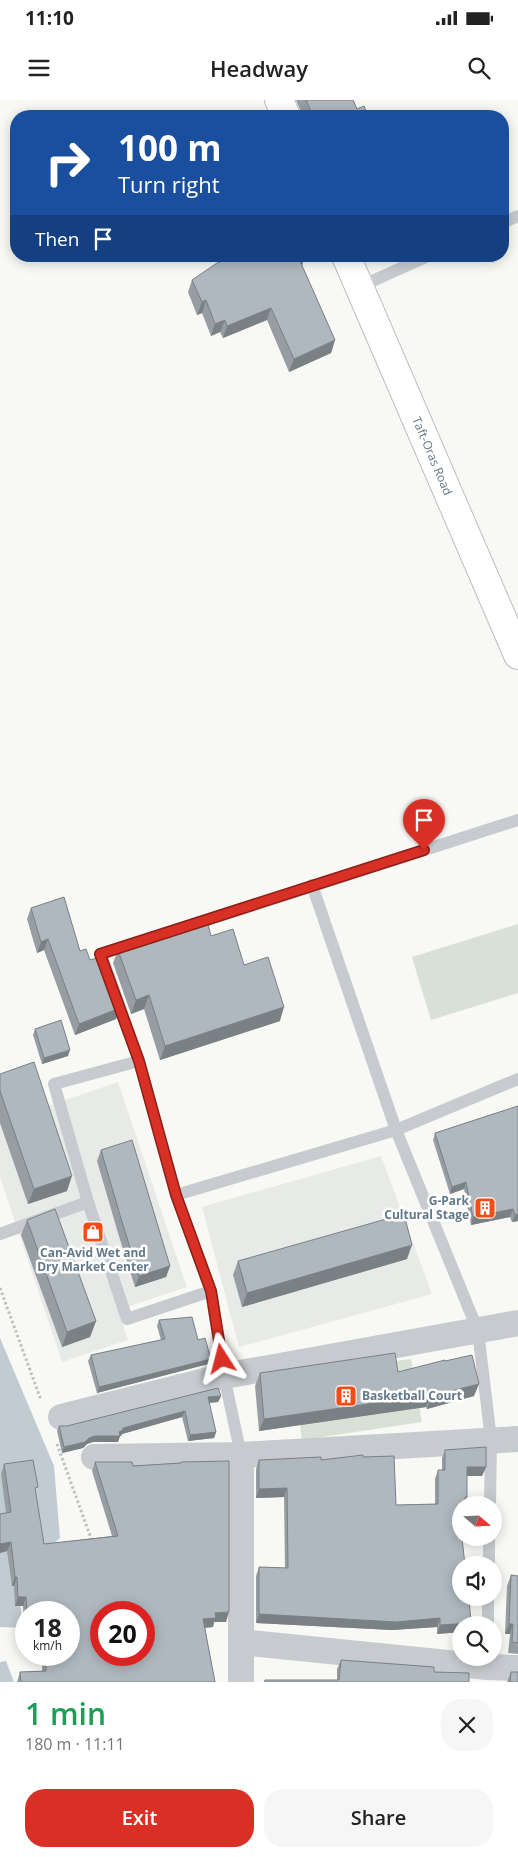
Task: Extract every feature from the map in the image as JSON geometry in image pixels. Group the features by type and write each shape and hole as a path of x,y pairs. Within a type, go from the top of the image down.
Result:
{"main road":[{"name":"Taft-Oras Road","path":"349,262 518,655"}],"street":[{"path":"53,1420 224,1376 518,1324"},
{"path":"94,1457 241,1455 518,1438"},
{"path":"241,1455 242,1682"},
{"path":"241,1642 487,1669 518,1668"}],"lane":[{"path":"359,287 415,262"},
{"path":"241,1455 224,1376 211,1291 176,1195 139,1061 100,954 518,820"},
{"path":"312,885 396,1130 478,1330 491,1440 490,1496"},
{"path":"139,1061 54,1084 88,1202 127,1319 211,1291"},
{"path":"176,1195 396,1130 518,1079"},
{"path":"0,1234 88,1202"}],"path":[{"path":"0,1288 53,1420 94,1548"}],"shaded area":[{"path":"518,924 518,993 431,1020 412,957"},
{"name":"Can-Avid Wet and Dry Market Center","path":"0,1081 48,1106 118,1082 187,1287 118,1310 128,1340 62,1362 0,1177"},
{"path":"381,1156 432,1294 239,1347 202,1207"},
{"path":"0,1338 54,1466 60,1538 17,1575 20,1601 15,1601 15,1628 0,1627"},
{"path":"411,1359 422,1422 302,1440 294,1375"},
{"path":"6,1661 14,1682 0,1682 0,1662"}],"building":[{"path":"306,100 353,100 357,109 364,106 366,110 310,110"},
{"path":"300,262 335,340 294,359 271,308 227,326 225,320 215,324 206,300 202,302 192,280 217,263"},
{"path":"64,897 80,951 86,949 90,960 101,957 120,1008 79,1024 48,939 41,942 31,908"},
{"path":"208,924 211,936 233,929 244,965 268,957 284,1007 165,1046 149,995 136,1000 118,950"},
{"path":"61,1020 70,1050 44,1058 35,1029"},
{"path":"34,1062 72,1176 34,1189 0,1091 0,1074"},
{"path":"518,1106 518,1214 515,1215 513,1209 473,1217 466,1182 452,1187 435,1133"},
{"path":"132,1140 170,1266 139,1276 101,1150"},
{"path":"55,1209 96,1321 67,1332 27,1220"},
{"path":"404,1214 412,1245 247,1293 238,1261"},
{"path":"192,1317 198,1340 205,1338 211,1359 99,1387 91,1355 165,1339 159,1320"},
{"path":"395,1353 398,1372 472,1355 479,1384 431,1396 264,1419 260,1373"},
{"path":"218,1388 221,1396 208,1397 216,1432 190,1435 185,1411 123,1428 119,1432 120,1436 95,1436 85,1442 64,1447 59,1426 67,1426"},
{"path":"486,1447 486,1467 467,1467 467,1496 452,1496 452,1546 463,1546 464,1556 452,1556 452,1606 470,1606 470,1616 452,1616 452,1624 440,1625 440,1618 396,1622 259,1614 259,1567 288,1568 287,1488 259,1489 259,1460 321,1457 321,1460 363,1455 363,1457 394,1456 396,1505 438,1504 438,1470 445,1470 445,1450"},
{"path":"33,1460 38,1487 35,1488 44,1544 118,1536 95,1462 132,1462 133,1466 229,1461 229,1612 215,1613 216,1618 203,1619 215,1682 21,1682 20,1672 46,1671 46,1666 80,1666 80,1601 26,1601 26,1597 18,1597 17,1577 15,1577 11,1542 0,1544 0,1514 11,1512 4,1464"},
{"path":"511,1575 518,1576 518,1643 512,1642 513,1624 509,1624"},
{"path":"341,1660 434,1667 434,1672 469,1673 469,1682 265,1682 265,1680 339,1680"},
{"path":"511,1672 518,1672 518,1682 510,1682"}],"place":[{"name":"G-Park Cultural Stage","path":"485,1208"},
{"name":"Can-Avid Wet and Dry Market Center","path":"93,1232"},
{"name":"Basketball Court","path":"346,1396"}],"route":[{"path":"222,1359 211,1291 176,1195 139,1061 100,954 424,850"}]}
